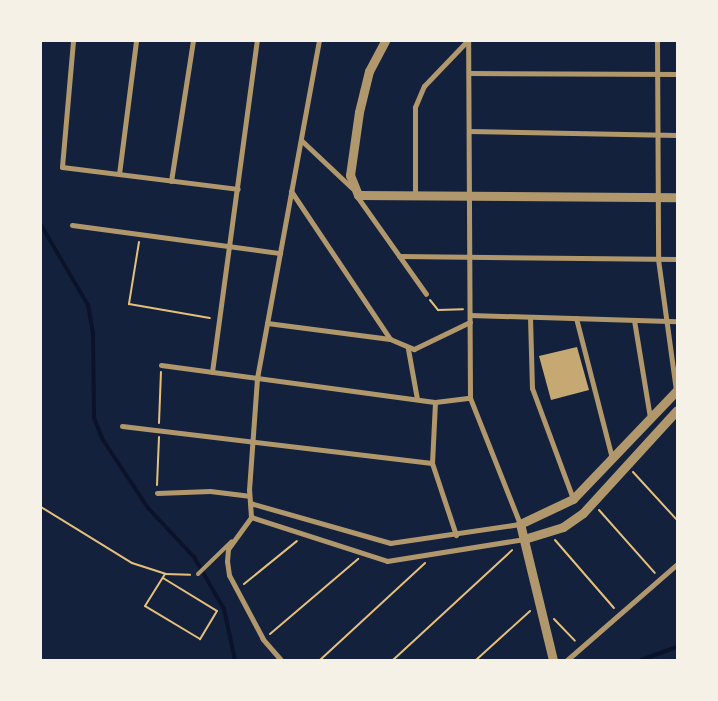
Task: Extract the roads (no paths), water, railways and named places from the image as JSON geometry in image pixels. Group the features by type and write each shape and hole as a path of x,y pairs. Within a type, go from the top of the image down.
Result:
{"street":[{"path":"73,41 62,167 238,189"},
{"path":"119,174 136,41"},
{"path":"171,181 193,41"},
{"path":"212,372 257,41"},
{"path":"281,660 263,639 237,590 227,561 239,534 251,517 249,496 257,378 319,41"},
{"path":"353,191 350,167 363,93 385,41"},
{"path":"415,196 415,107 424,86 468,41"},
{"path":"468,41 470,398 520,524 553,660"},
{"path":"250,503 372,542 408,542 520,524 573,500 676,390 663,320 658,259 657,41"},
{"path":"469,73 677,74"},
{"path":"469,131 677,135"},
{"path":"300,140 353,191 426,294"},
{"path":"291,191 390,339"},
{"path":"353,191 370,198 470,195 677,197"},
{"path":"72,225 280,254"},
{"path":"399,256 677,259"},
{"path":"267,323 390,339 408,348 420,348 448,328 470,319 530,317 677,320"},
{"path":"530,317 532,388 573,500"},
{"path":"576,318 612,459"},
{"path":"634,320 650,418"},
{"path":"408,348 417,399"},
{"path":"161,365 435,402 470,398"},
{"path":"435,402 432,462 456,534"},
{"path":"251,517 361,556 387,561 524,539 549,532 582,513 677,410"},
{"path":"122,426 432,462"},
{"path":"157,493 210,491 249,496"},
{"path":"567,660 618,613 677,564"}],"lane":[{"path":"198,574 239,534"}],"waterway":[{"path":"41,225 88,305 93,333 94,418 103,440 148,508 194,557 224,609 235,660"},
{"path":"641,660 677,647"}]}
